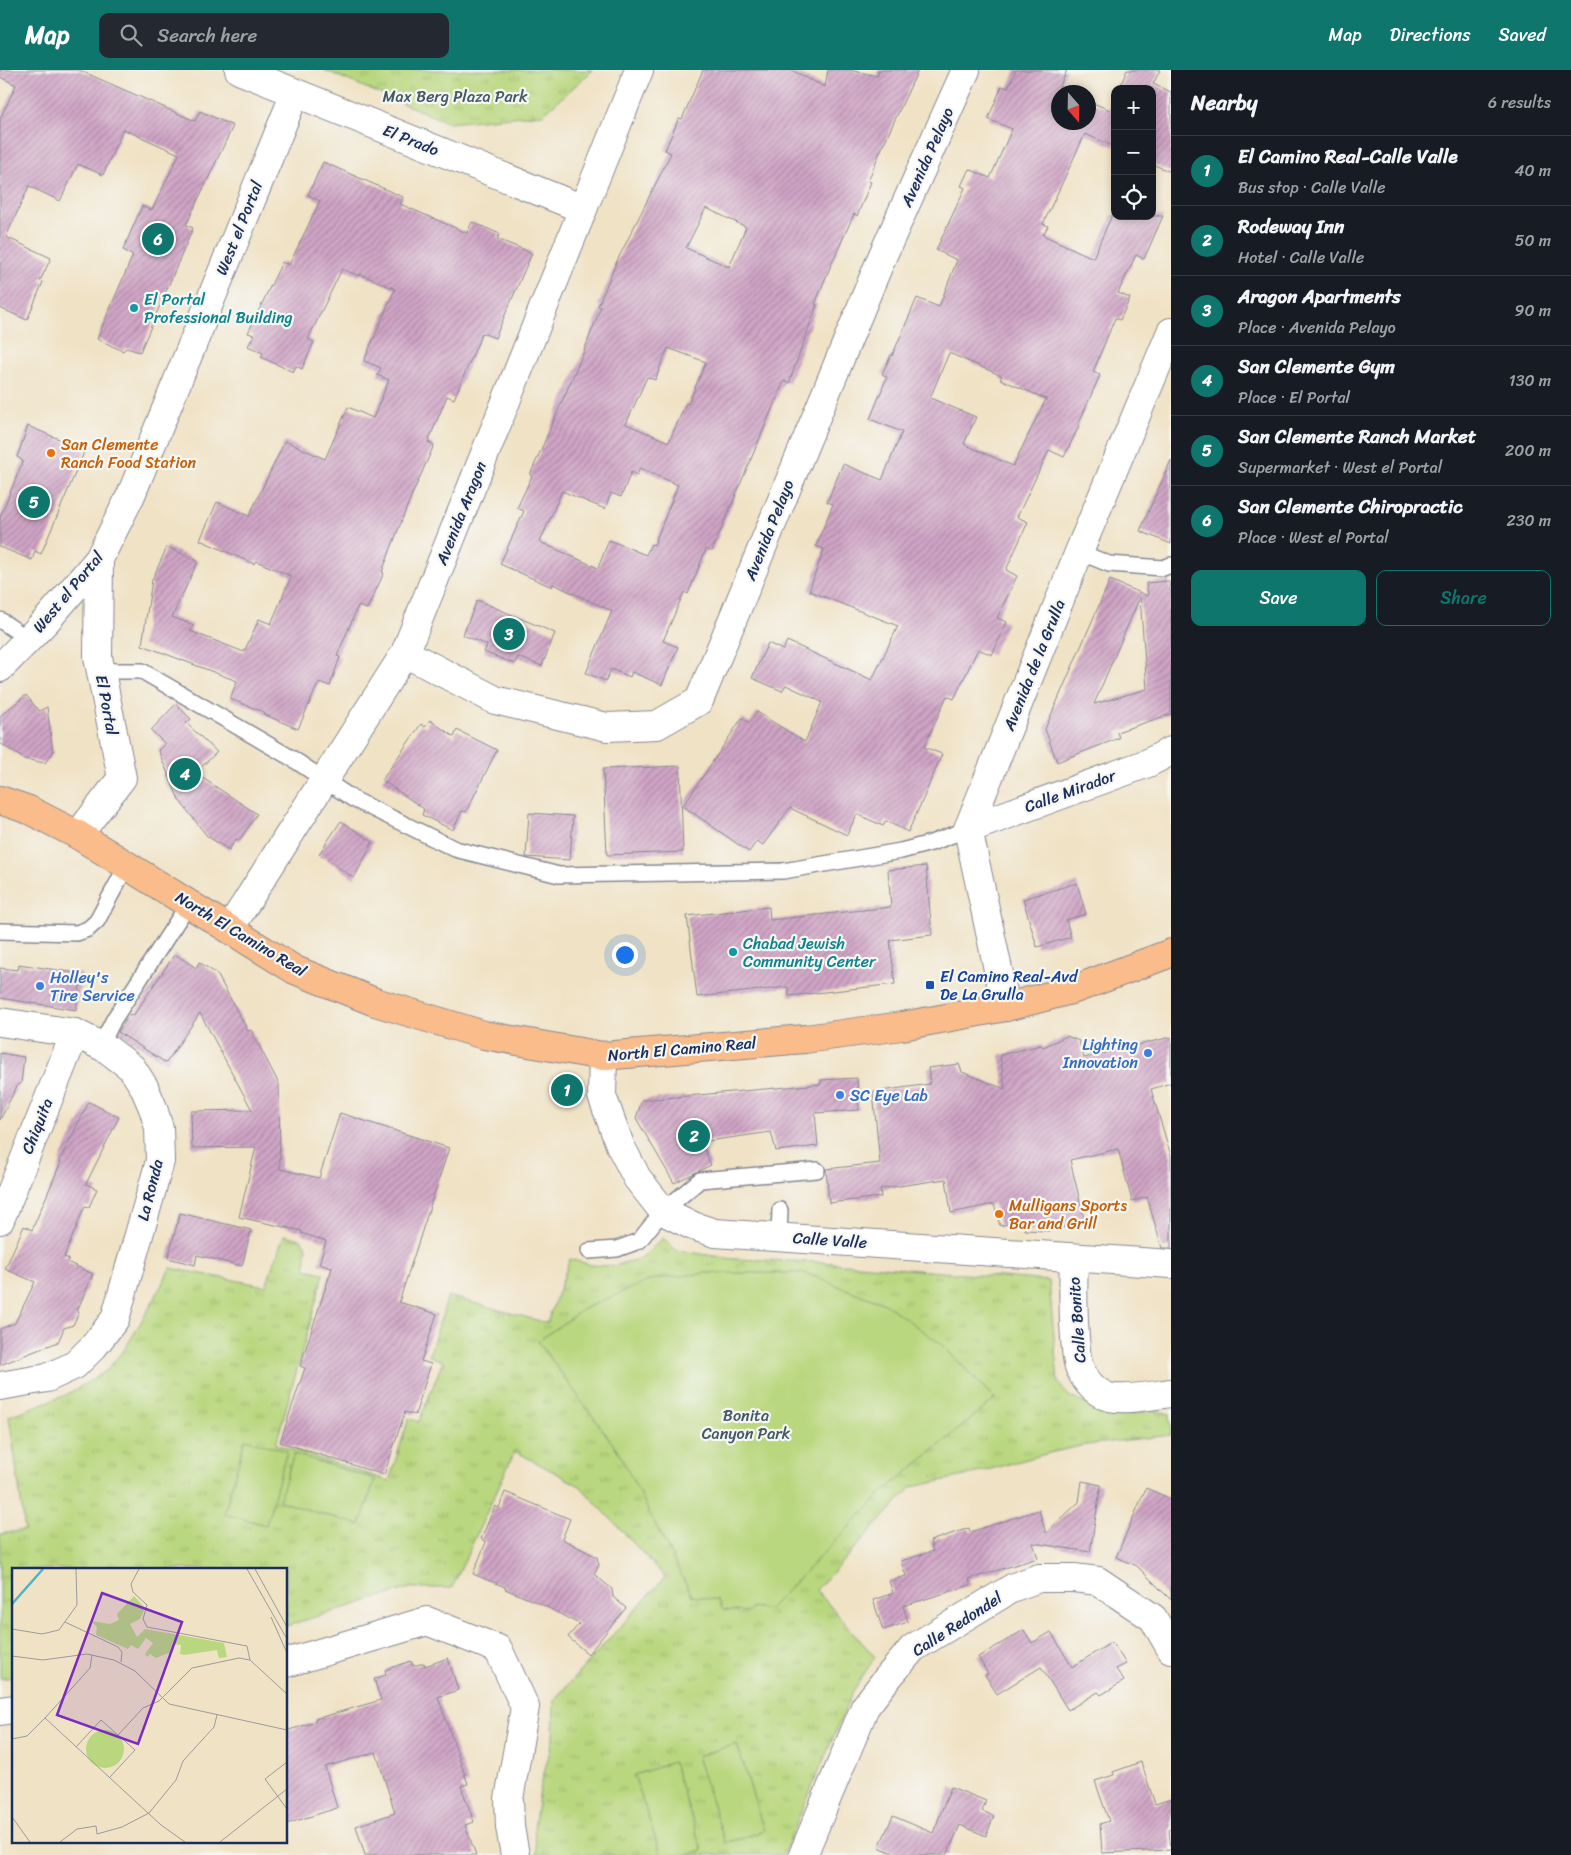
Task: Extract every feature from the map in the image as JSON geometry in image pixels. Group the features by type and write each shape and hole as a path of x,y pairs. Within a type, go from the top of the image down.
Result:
{"main road":[{"name":"North El Camino Real","path":"0,800 29,810 78,835 295,970 375,1002 484,1035 603,1056 804,1039 902,1026 1006,1007 1075,989 1171,953"}],"street":[{"name":"El Prado","path":"239,70 583,209"},
{"name":"Avenida Aragon","path":"230,928 405,653 639,70"},
{"name":"Avenida Pelayo","path":"405,653 495,700 607,727 657,724 699,701 882,257 966,70"},
{"name":"West el Portal","path":"0,668 99,559 131,495 295,93"},
{"name":"Avenida de la Grulla","path":"968,829 1079,552 1171,332"},
{"name":"El Portal","path":"78,835 122,778 98,657 99,559"},
{"name":"Calle Mirador","path":"968,829 1148,763 1171,751"},
{"path":"968,829 1006,1007"},
{"name":"La Ronda","path":"0,1022 75,1032 100,1045 132,1068 144,1087 153,1108 158,1128 160,1161 115,1319 75,1365 47,1378 0,1386"},
{"name":"Chiquita","path":"0,1220 75,1032"},
{"name":"Calle Valle","path":"603,1056 602,1096 620,1145 637,1178 663,1211 693,1226 716,1232 1171,1264"},
{"name":"Calle Bonito","path":"1074,1258 1073,1310 1077,1355 1079,1367 1085,1379 1094,1388 1107,1396 1125,1398 1171,1393"},
{"name":"Calle Redondel","path":"803,1855 865,1707 885,1681 913,1648 1014,1587 1039,1578 1074,1578 1098,1581 1153,1618 1171,1649"},
{"path":"288,1662 426,1621 498,1649 525,1707 509,1799 514,1855"}],"lane":[{"path":"1079,552 1109,564 1163,568 1171,565"},
{"path":"0,620 28,639"},
{"path":"100,671 142,671 292,759 353,799 455,849 559,875 783,871 932,844 968,829"},
{"path":"0,931 77,933 88,929 97,921 127,865"},
{"path":"100,1045 189,903"},
{"path":"589,1251 618,1249 639,1241 663,1211 700,1180 817,1170"},
{"path":"779,1236 780,1210"}],"green space":[{"name":"Max Berg Plaza Park","path":"324,70 593,70 543,114 449,123"},
{"name":"Bonita Canyon Park","path":"284,1235 301,1239 307,1248 305,1269 324,1273 276,1444 389,1481 409,1418 419,1422 443,1361 429,1356 448,1296 547,1323 570,1259 591,1265 612,1266 642,1258 663,1238 676,1250 733,1259 821,1262 1049,1281 1058,1382 1069,1396 1094,1408 1117,1414 1157,1411 1170,1414 1171,1435 1085,1445 969,1475 912,1487 816,1590 875,1657 853,1691 783,1855 537,1855 534,1828 540,1789 553,1739 554,1700 665,1577 580,1486 515,1451 452,1588 410,1588 288,1625 288,1568 12,1568 12,1677 0,1679 0,1534 25,1530 9,1416 66,1395 106,1371 126,1347 154,1300 170,1268 266,1286"},
{"path":"707,1273 805,1273 887,1305 941,1344 995,1399 882,1493 768,1610 753,1607 747,1612 723,1610 718,1600 692,1596 618,1451 538,1341 585,1308 653,1279"},
{"path":"245,1439 287,1451 266,1525 224,1514"},
{"path":"294,1454 375,1479 360,1525 279,1501"},
{"path":"737,1744 764,1831 725,1843 697,1756"},
{"path":"673,1762 702,1850 686,1855 661,1855 634,1775"}],"building":[{"path":"0,70 79,70 195,121 200,111 233,126 186,225 193,228 140,352 126,348 123,351 97,339 133,255 123,250 142,206 152,210 179,154 123,129 103,175 78,164 60,201 29,186 6,237 51,258 40,281 43,282 27,320 0,308 0,119 16,85 0,77"},
{"path":"703,70 791,70 825,87 828,70 849,70 878,76 878,70 918,70 880,152 868,181 871,182 857,216 854,214 828,272 815,304 817,305 789,383 784,381 712,551 706,549 688,594 684,592 663,641 678,647 662,685 632,672 630,677 611,669 606,681 586,673 612,611 553,584 552,587 500,564 524,511 517,508 584,351 601,307 598,306 616,263 671,153 665,150 679,118 682,119","holes":["706,208 746,227 729,267 686,248","668,348 706,362 669,442 626,424 647,377 655,380","640,468 678,485 654,545 651,544 646,555 609,540 598,568 540,542 562,491 605,509 611,493 621,497 631,472 637,475"]},
{"path":"1016,70 1067,70 1060,85 1051,85 1051,130 1096,130 1096,104 1110,110 1111,108 1111,145 1085,134 1043,224 1048,226 1043,235 1093,258 1111,217 1111,220 1156,220 1156,216 1163,216 1144,259 1136,255 1118,293 1130,298 1120,320 1115,318 1093,372 1100,375 1064,457 1049,450 1017,517 1028,522 1006,570 1017,576 997,618 1007,622 992,655 978,649 954,699 947,696 924,747 942,754 908,832 886,821 883,826 857,814 847,835 790,808 763,845 757,841 749,852 683,806 742,718 750,723 757,712 805,742 822,702 786,685 782,691 752,678 768,643 783,650 787,641 872,680 898,626 809,591 824,549 816,546 833,504 827,502 843,464 882,480 902,432 870,419 887,377 882,374 892,356 917,298 939,307 957,260 936,250 965,188 961,186 969,169 990,178 1012,129 988,119 1002,86 1008,88","holes":["949,353 1002,376 1000,379 1046,399 1013,466 964,444 976,417 930,398"]},
{"path":"1127,70 1160,70 1153,84 1155,85 1121,85"},
{"path":"1156,85 1171,92 1171,172 1156,166"},
{"path":"323,162 403,197 400,204 467,233 472,222 500,234 497,239 532,253 495,338 482,333 454,399 447,396 428,442 434,445 408,504 382,572 384,573 367,609 358,606 337,656 340,657 330,686 319,682 298,729 263,714 264,712 230,699 237,681 142,645 152,580 167,547 198,561 172,617 193,625 190,631 244,652 259,619 271,624 291,576 256,561 254,564 200,540 217,502 249,516 285,441 325,459 348,407 373,418 389,380 377,375 381,368 364,361 395,289 360,274 359,276 342,269 308,339 314,342 302,369 296,366 293,372 261,357 263,353 248,346 254,335 248,333 282,262 289,265 320,201 308,195"},
{"path":"28,426 85,450 41,554 35,551 32,560 0,547 0,517 23,461 17,457"},
{"path":"1171,460 1171,544 1140,531"},
{"path":"1110,580 1148,596 1146,583 1169,581 1171,591 1171,714 1117,732 1119,738 1057,762 1045,729","holes":["1140,597 1147,689 1094,704"]},
{"path":"477,600 555,633 542,666 518,657 515,664 484,652 487,645 463,635"},
{"path":"26,695 39,711 47,707 53,753 45,763 24,759 0,743 0,716"},
{"path":"176,704 191,719 186,723 217,752 195,773 257,814 239,841 236,839 229,850 207,836 179,800 158,750 165,744 151,730"},
{"path":"430,720 454,737 457,730 497,750 466,812 462,811 453,830 422,815 424,809 382,780 421,724 425,727"},
{"path":"680,766 683,852 607,855 603,769"},
{"path":"529,813 573,816 570,860 526,857"},
{"path":"341,821 373,842 354,878 319,854"},
{"path":"926,866 932,935 890,940 895,984 789,996 788,987 697,997 687,916 769,907 770,920 891,907 888,870"},
{"path":"1077,883 1086,914 1066,920 1071,937 1037,947 1023,899"},
{"path":"175,954 196,968 199,962 217,974 248,1031 251,1030 279,1084 280,1169 319,1178 340,1113 449,1148 399,1302 437,1314 421,1361 431,1364 415,1415 405,1412 384,1475 280,1442 305,1368 300,1366 332,1268 319,1264 326,1241 301,1233 302,1231 239,1217 256,1147 192,1148 191,1111 252,1110 200,1013 166,1063 118,1032 130,1014 133,1016"},
{"name":"Holley's Tire Service","path":"19,964 82,974 76,1010 0,998 0,968 18,970"},
{"path":"1067,1036 1079,1041 1084,1058 1171,1037 1171,1083 1151,1089 1171,1156 1171,1248 1162,1248 1147,1197 1132,1201 1118,1149 1070,1160 1085,1222 1048,1231 1025,1230 1024,1220 1000,1226 994,1204 951,1213 946,1179 880,1189 881,1197 829,1203 826,1169 880,1163 873,1092 930,1084 928,1068 959,1064 962,1072 1005,1089 1000,1055 1041,1045 1043,1047"},
{"path":"0,1053 24,1057 21,1084 18,1084 0,1120"},
{"path":"857,1078 859,1110 815,1113 818,1146 776,1151 771,1132 701,1142 711,1165 674,1183 636,1118 642,1100 821,1084 821,1080"},
{"path":"89,1102 119,1117 86,1184 97,1189 89,1207 85,1206 64,1257 69,1259 67,1262 93,1274 73,1325 64,1328 58,1342 0,1365 0,1329 15,1323 35,1282 5,1269 24,1226 32,1230 61,1162 59,1161"},
{"path":"180,1213 251,1230 242,1266 197,1255 195,1265 168,1258"},
{"path":"1082,1481 1101,1485 1090,1552 1033,1543 1038,1558 969,1579 971,1585 903,1606 908,1622 883,1630 873,1600 893,1593 889,1581 906,1576 901,1561 933,1551 930,1541 969,1528 970,1532 1039,1510 1046,1533 1079,1502"},
{"path":"1146,1488 1171,1499 1171,1600 1137,1566 1116,1557"},
{"path":"505,1492 570,1519 562,1539 597,1557 599,1565 594,1574 612,1589 613,1597 626,1608 588,1654 568,1637 579,1624 541,1604 505,1589 505,1587 473,1574 486,1542 481,1539 495,1506 499,1508"},
{"path":"1024,1630 1032,1643 1051,1632 1072,1667 1112,1642 1126,1664 1116,1669 1124,1681 1101,1695 1098,1692 1068,1710 1041,1667 997,1694 985,1675 988,1674 978,1657"},
{"path":"448,1658 458,1690 438,1697 468,1784 461,1786 474,1822 465,1825 476,1855 365,1855 356,1826 395,1813 376,1752 325,1767 337,1808 288,1823 288,1730 315,1722 315,1719 381,1700 374,1679 386,1675 385,1670 411,1661 413,1666 424,1663 425,1666"},
{"path":"1141,1762 1155,1804 1171,1799 1171,1829 1169,1830 1171,1850 1102,1853 1100,1824 1109,1821 1095,1781 1114,1775 1113,1772"},
{"path":"951,1787 986,1801 982,1811 994,1816 986,1836 960,1825 947,1855 897,1855 879,1847 893,1816 933,1833"}],"place":[{"name":"San Clemente Chiropractic","path":"158,239"},
{"name":"El Portal Professional Building","path":"134,308"},
{"name":"San Clemente Ranch Food Station","path":"51,453"},
{"name":"San Clemente Ranch Market","path":"34,502"},
{"name":"Aragon Apartments","path":"509,634"},
{"name":"San Clemente Gym","path":"185,774"},
{"name":"Chabad Jewish Community Center","path":"733,952"},
{"name":"El Camino Real-Avd De La Grulla","path":"930,985"},
{"name":"Holley's Tire Service","path":"40,986"},
{"name":"Lighting Innovation","path":"1148,1053"},
{"name":"El Camino Real-Calle Valle","path":"567,1090"},
{"name":"SC Eye Lab","path":"840,1095"},
{"name":"Rodeway Inn","path":"694,1136"},
{"name":"Mulligans Sports Bar and Grill","path":"999,1214"}]}
